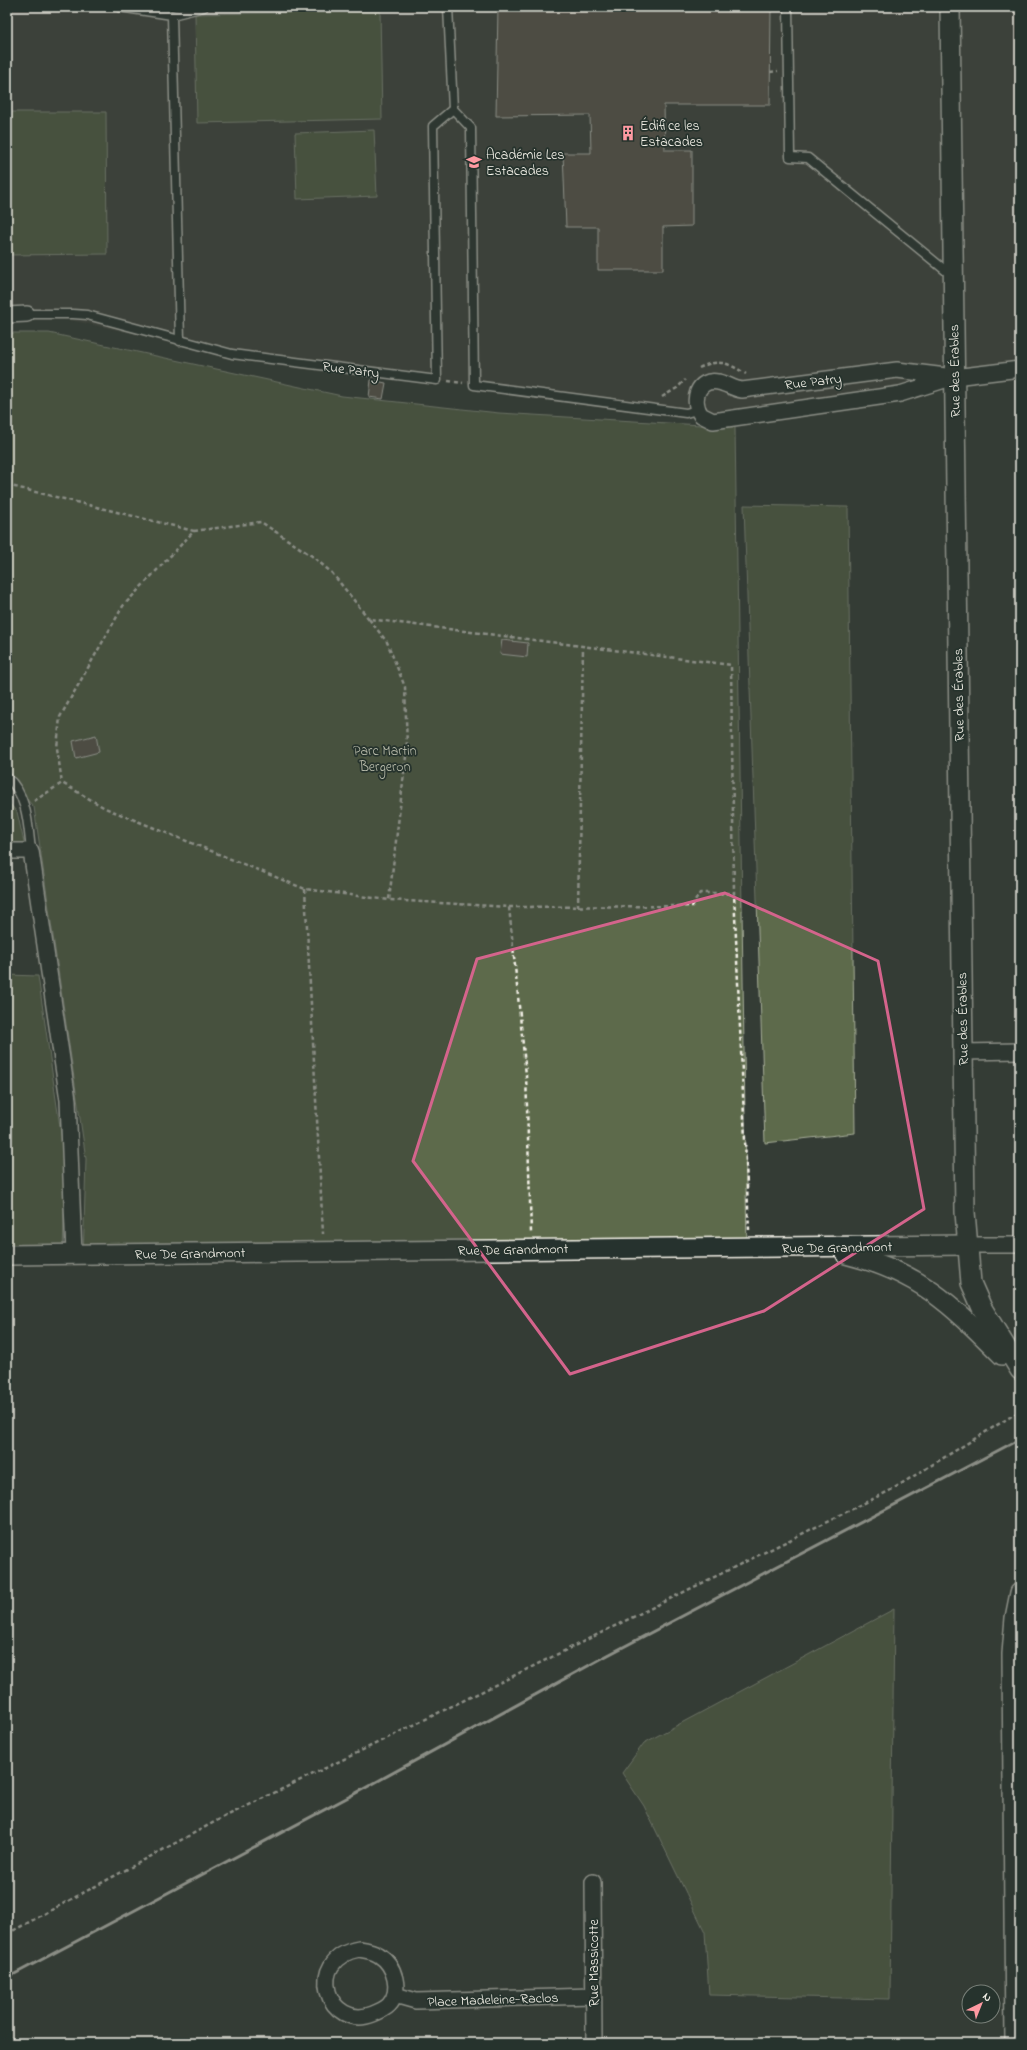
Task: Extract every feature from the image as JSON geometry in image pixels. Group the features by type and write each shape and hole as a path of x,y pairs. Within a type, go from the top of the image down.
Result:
{"street":[{"name":"Rue des Érables","path":"950,7 952,276 966,1245 970,1276 976,1294 991,1325 1020,1370"},
{"name":"Rue Patry","path":"7,315 27,314"},
{"name":"Rue Patry","path":"954,377 897,370 742,390 712,381 706,383 697,391 695,404 701,415 713,421 900,394 954,377 1020,369"},
{"path":"7,851 32,851 68,1100 74,1254"},
{"path":"963,1052 1020,1051"},
{"name":"Rue De Grandmont","path":"7,1255 1020,1245"},
{"path":"819,1247 872,1260 922,1284 949,1304 1020,1373"},
{"path":"1015,2043 1012,1654 1015,1618 1020,1593"},
{"name":"Rue Massicotte","path":"593,1882 592,1996 594,2043"},
{"path":"359,1949 370,1950 380,1955 388,1963 396,1984 395,1995 388,2006 378,2012 367,2016 351,2015 336,2007 329,1998 326,1987 327,1976 331,1965 338,1957 348,1951 359,1949"},
{"name":"Place Madeleine-Raclos","path":"395,1995 416,2001 592,1996"}],"lane":[{"path":"119,7 172,15 204,7"},
{"path":"448,7 453,109 471,128 474,385 686,413 697,410"},
{"path":"788,7 790,157 808,158 952,276"},
{"path":"172,15 180,341"},
{"path":"437,380 433,126 453,109"},
{"name":"Rue Patry","path":"27,314 58,313 87,316 232,354 437,380"},
{"path":"7,777 19,792 25,807 32,851"}],"path":[{"path":"437,380 474,385"},
{"path":"7,485 194,531 261,522 312,556 332,573 387,642 405,687 407,748 389,900"},
{"path":"62,783 57,748 60,717 123,606 194,531"},
{"path":"369,619 583,648 731,665 734,894 750,1247"},
{"path":"578,908 583,648"},
{"path":"25,807 62,783"},
{"path":"62,783 105,808 305,889 389,900 578,908 692,906 700,894 734,894"},
{"path":"305,889 324,1251"},
{"path":"509,906 526,1075 532,1249"},
{"path":"7,1934 220,1819 891,1490 1020,1411"}],"highlighted area":[{"path":"725,893 878,961 924,1209 764,1311 570,1374 413,1161 477,959"}],"shaded area":[{"name":"Académie Les Estacades","path":"7,7 938,7 945,383 706,414 232,354 50,316 7,317"},
{"path":"946,7 1020,7 1020,371 953,380"}],"green space":[{"path":"380,11 382,119 197,123 195,14"},
{"path":"7,112 106,112 107,254 7,255"},
{"path":"374,130 377,196 297,199 295,133"},
{"name":"Parc Martin Bergeron","path":"7,333 49,333 342,396 499,413 735,427 747,1255 83,1260 86,1159 34,807 7,778"},
{"path":"744,505 848,507 855,1133 765,1143"},
{"path":"7,801 17,812 27,855 7,855"},
{"path":"7,975 38,976 65,1161 63,1258 7,1258"},
{"path":"894,1609 890,1999 709,1995 705,1932 644,1806 622,1773 644,1743"}],"building":[{"name":"Édifice les Estacades","path":"498,7 771,7 770,105 664,105 665,150 692,150 692,226 663,227 663,270 598,270 598,227 566,227 563,153 591,153 590,115 496,116"},
{"path":"371,380 386,383 383,399 369,397"},
{"path":"502,640 528,643 527,657 500,654"},
{"path":"96,735 99,752 76,758 73,741"}],"railway":[{"path":"7,1978 356,1793 608,1655 1020,1439"}],"place":[{"name":"Édifice les Estacades","path":"628,133"},
{"name":"Académie Les Estacades","path":"474,162"}]}
